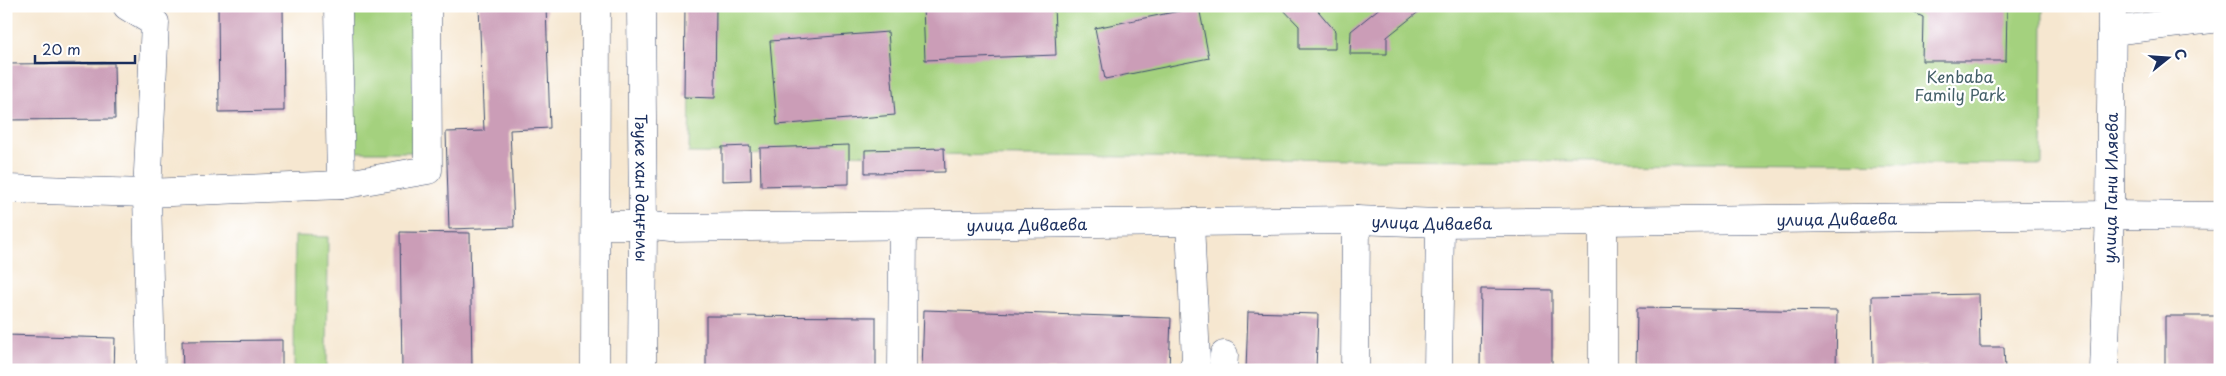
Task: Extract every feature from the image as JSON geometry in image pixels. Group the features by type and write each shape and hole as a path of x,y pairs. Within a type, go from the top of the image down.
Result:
{"street":[{"path":"127,6 155,24 147,193 151,370"},
{"path":"338,6 341,185"},
{"path":"6,189 147,193 341,185 428,170 427,6"},
{"path":"595,370 596,6"},
{"name":"Тәуке хан даңғылы","path":"641,6 642,370"},
{"path":"2112,19 2220,18"},
{"name":"улица Гани Иляева","path":"2104,370 2110,215 2112,19"},
{"name":"улица Диваева","path":"596,225 643,224 671,228 1356,220 1440,222 2110,215 2220,216"},
{"path":"1355,370 1356,220"},
{"path":"1603,220 1604,370"},
{"path":"1190,222 1196,361 1192,370"},
{"path":"1438,370 1440,222"},
{"path":"902,225 902,370"}],"green space":[{"path":"352,6 413,6 415,152 354,152"},
{"name":"Kenbaba Family Park","path":"691,6 2043,6 2042,165 689,153"},
{"path":"295,236 328,237 327,370 294,370"}],"building":[{"path":"218,6 283,6 284,111 219,112"},
{"path":"479,6 546,6 550,128 510,130 514,227 449,229 446,132 484,131"},
{"path":"685,6 716,6 715,98 684,97"},
{"path":"923,6 1054,6 1056,55 925,60"},
{"path":"1280,6 1314,6 1335,31 1335,49 1299,49 1299,26"},
{"path":"1382,6 1426,6 1387,37 1387,54 1350,54 1351,31"},
{"path":"1900,6 2007,6 2006,61 1922,61 1923,17"},
{"path":"1199,7 1209,58 1105,79 1095,28"},
{"path":"888,32 895,115 777,125 770,41"},
{"path":"114,63 115,119 6,120 6,64"},
{"path":"849,145 849,184 761,186 760,148"},
{"path":"750,146 751,180 722,181 722,147"},
{"path":"944,148 945,172 865,173 865,150"},
{"path":"400,232 470,233 472,370 402,370"},
{"path":"1481,289 1552,290 1552,370 1480,370"},
{"path":"1979,294 1980,347 2004,347 2005,370 1926,370 1926,366 1873,367 1872,296"},
{"path":"1637,308 1837,311 1836,370 1636,370"},
{"path":"924,310 1171,318 1169,370 922,370"},
{"path":"1248,312 1318,314 1316,370 1246,370"},
{"path":"706,316 876,317 876,370 706,370"},
{"path":"2165,316 2220,316 2220,370 2165,370"},
{"path":"6,335 115,338 114,370 6,370"},
{"path":"282,340 282,370 183,370 182,341"}]}
